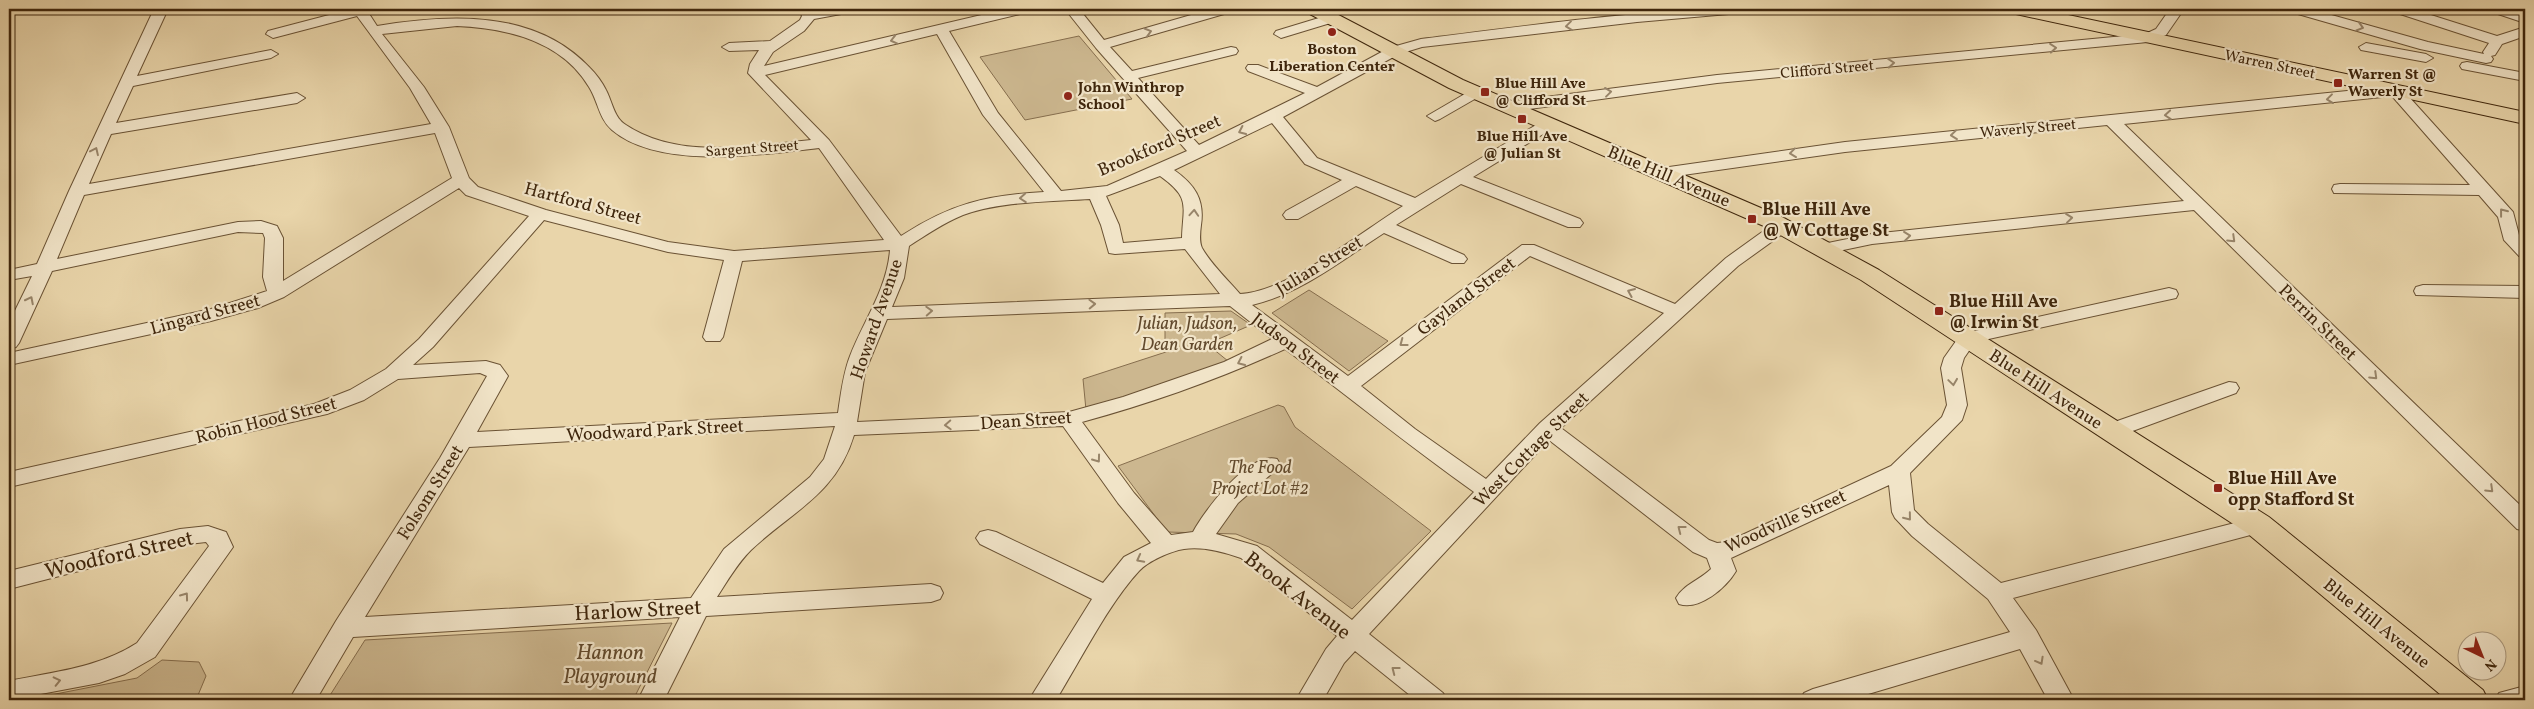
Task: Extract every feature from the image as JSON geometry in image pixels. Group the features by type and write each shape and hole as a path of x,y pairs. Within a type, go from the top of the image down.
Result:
{"main road":[{"name":"Warren Street","path":"2016,9 2155,35 2396,86 2525,118"},
{"name":"Warren Street","path":"2058,9 2155,35"},
{"name":"Blue Hill Avenue","path":"1324,12 1475,93 1782,226 1870,275 2258,525 2471,700"},
{"name":"Warren Street","path":"2396,86 2525,108"}],"street":[{"path":"9,344 46,265 104,130 161,9"},
{"path":"755,73 760,58 774,45 802,27 808,12 847,9"},
{"path":"755,73 1023,9"},
{"path":"1072,9 1101,45 1196,152"},
{"path":"1101,45 1226,9"},
{"name":"Brookford Street","path":"900,244 936,221 981,204 1111,190 1162,169 1274,116 1394,51 1421,43 1637,18 1740,9"},
{"path":"2155,35 2177,9"},
{"path":"2296,9 2433,48 2525,77"},
{"path":"2399,9 2497,41 2525,31"},
{"path":"2497,9 2525,19"},
{"path":"273,34 360,10 417,87 441,127 461,180"},
{"path":"1281,34 1324,12"},
{"name":"Sargent Street","path":"374,31 425,22 474,22 522,31 542,37 555,44 584,70 598,90 610,120 634,137 665,147 720,153 823,143"},
{"path":"941,29 991,115 1056,196"},
{"name":"Clifford Street","path":"1508,107 1717,79 2155,35"},
{"path":"2486,64 2497,41"},
{"path":"728,47 774,45"},
{"path":"2366,47 2486,64"},
{"path":"1128,76 1231,51"},
{"path":"127,83 270,54"},
{"path":"1253,68 1319,93"},
{"name":"Howard Avenue","path":"651,700 697,607 731,556 775,517 814,489 830,468 845,424 856,370 881,313 900,260 900,244 890,236 823,143 755,73"},
{"path":"2396,86 2507,216 2510,236 2525,252"},
{"name":"Waverly Street","path":"1662,173 1854,146 2111,120 2396,86"},
{"path":"1436,116 1475,93"},
{"path":"104,130 297,98"},
{"path":"1274,116 1311,161 1416,205"},
{"name":"Perrin Street","path":"2111,120 2525,523"},
{"name":"Julian Street","path":"881,313 1252,299 1283,288 1331,261 1416,205 1547,124"},
{"path":"77,191 441,127"},
{"path":"1096,193 1110,225 1115,249 1191,243 1194,202 1183,184 1162,169"},
{"path":"1460,178 1574,223"},
{"name":"Hartford Street","path":"461,180 472,191 483,196 540,214 668,247 734,256 900,244"},
{"name":"Lingard Street","path":"9,359 234,310 277,293 404,212 461,180"},
{"path":"1292,215 1354,180"},
{"path":"2340,189 2483,190"},
{"path":"1824,248 1872,239 2197,205"},
{"name":"Robin Hood Street","path":"9,479 320,409 357,395 393,373 433,336 540,214"},
{"path":"9,274 238,227 261,226 272,230 274,238 272,277 277,293"},
{"path":"1383,226 1458,259"},
{"name":"West Cottage Street","path":"1310,700 1335,656 1488,490 1548,428 1732,262 1782,226"},
{"name":"Judson Street","path":"1191,243 1207,267 1234,299 1285,341 1348,386 1407,434 1488,490"},
{"name":"Gayland Street","path":"1348,386 1528,249 1676,311"},
{"path":"713,337 734,256"},
{"path":"2423,291 2525,292"},
{"path":"1968,338 2169,294"},
{"name":"Woodville Street","path":"1548,428 1701,546 1715,552 1731,550 1899,471 1952,420 1956,405 1951,368 1954,358 1968,338"},
{"name":"Dean Street","path":"845,424 1069,419 1130,402 1231,366 1285,341"},
{"name":"Folsom Street","path":"302,700 345,628 464,440 498,376 495,370 480,367 393,373"},
{"path":"2111,431 2229,388"},
{"path":"1069,419 1126,498 1166,545"},
{"name":"Woodward Park Street","path":"464,440 845,424"},
{"path":"1201,540 1208,524 1242,484 1269,464"},
{"path":"1899,471 1903,512 1920,530 1997,593 2027,637 2061,700"},
{"path":"1997,593 2258,525"},
{"name":"Woodford Street","path":"9,580 180,538 208,534 218,538 221,546 146,650 132,660 112,668 9,691"},
{"path":"988,538 1107,596"},
{"name":"Brook Avenue","path":"1042,700 1107,596 1132,563 1166,545 1186,540 1201,540 1223,543 1249,552 1352,637 1434,700"},
{"path":"1688,598 1709,585 1724,570 1715,552"},
{"name":"Harlow Street","path":"345,628 931,594"},
{"path":"1813,700 2027,637"},
{"path":"2508,700 2525,697"}],"green space":[{"path":"1079,36 1132,99 1025,120 980,57"},
{"path":"1309,290 1388,341 1349,371 1272,313"},
{"name":"Julian, Judson, Dean Garden","path":"1231,311 1251,325 1207,344 1228,361 1086,410 1083,379 1172,350 1165,345 1165,313"},
{"name":"The Food Project Lot #2","path":"1278,405 1284,407 1295,427 1431,531 1352,609 1269,547 1236,534 1167,532 1118,466"},
{"name":"Hannon Playground","path":"672,623 633,700 327,700 365,640"},
{"path":"162,660 199,662 206,676 196,700 25,700 137,678"}],"place":[{"name":"Boston Liberation Center","path":"1332,32"},
{"name":"Warren St @ Waverly St","path":"2338,83"},
{"name":"Blue Hill Ave @ Clifford St","path":"1485,92"},
{"name":"John Winthrop School","path":"1068,96"},
{"name":"Blue Hill Ave @ Julian St","path":"1522,119"},
{"name":"Blue Hill Ave @ W Cottage St","path":"1752,219"},
{"name":"Blue Hill Ave @ Irwin St","path":"1939,311"},
{"name":"Blue Hill Ave opp Stafford St","path":"2218,488"}]}
